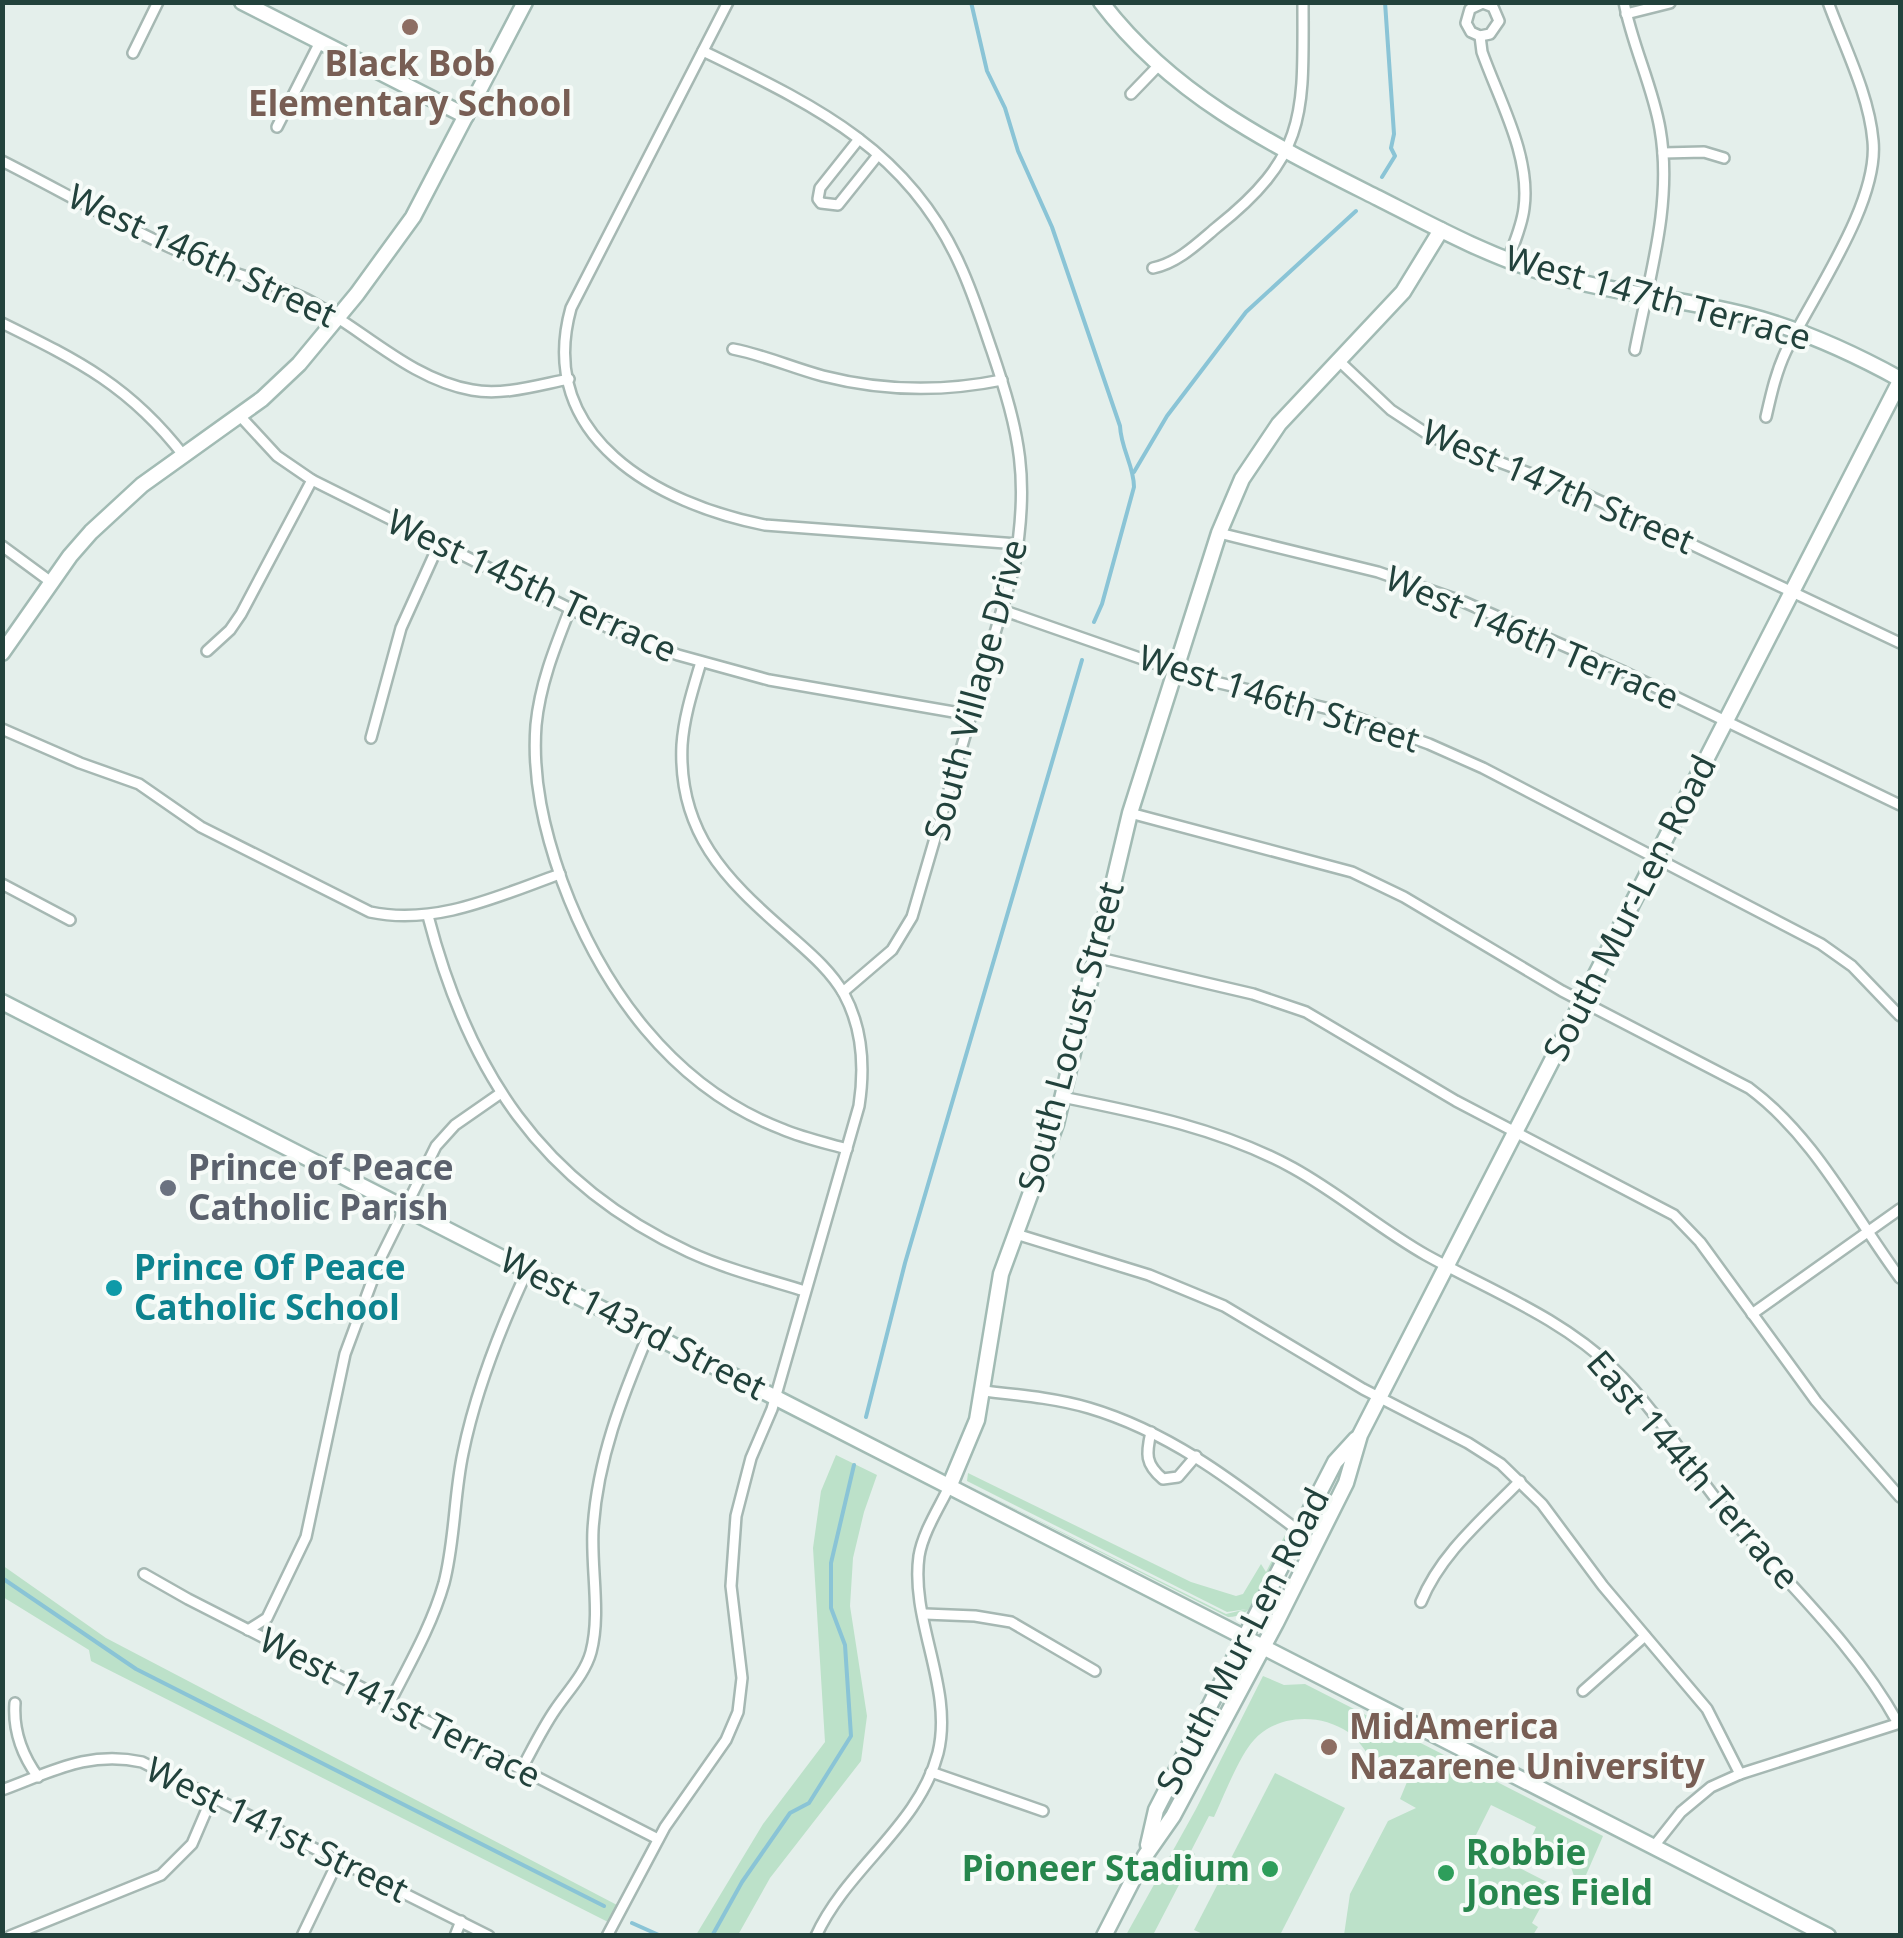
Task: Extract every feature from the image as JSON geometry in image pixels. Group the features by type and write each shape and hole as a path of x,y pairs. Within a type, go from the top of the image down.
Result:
{"street":[{"path":"133,54 158,2"},
{"path":"242,2 466,116"},
{"path":"2,654 80,544 114,509 240,416 299,364 337,318 413,217 525,2"},
{"path":"728,2 575,298 566,329 565,355 581,418 601,447 638,477 706,510 764,525 1019,544"},
{"name":"West 147th Terrace","path":"1101,2 1160,65 1232,122 1442,230 1547,274 1730,312 1797,331 1867,360 1900,380"},
{"path":"1153,268 1172,262 1189,250 1270,179 1302,107 1304,2"},
{"path":"1766,417 1778,372 1866,196 1874,156 1869,118 1828,2"},
{"path":"1635,350 1666,178 1660,125 1625,8 1670,4"},
{"path":"1480,36 1482,52 1524,170 1524,209 1508,260"},
{"path":"277,127 320,42"},
{"name":"South Village Drive","path":"703,51 822,112 910,185 942,231 971,291 1016,424 1022,465 1019,544 912,917 892,950 843,992"},
{"path":"1131,94 1160,65"},
{"path":"859,139 820,188 821,204 838,206 878,155"},
{"path":"1663,153 1704,152 1724,158"},
{"name":"West 146th Street","path":"2,161 196,259 279,286 432,377 459,387 502,391 569,379"},
{"name":"South Locust Street","path":"816,1936 844,1887 918,1800 940,1742 941,1719 918,1576 920,1555 968,1447 983,1391 994,1302 1044,1163 1130,813 1219,533 1233,497 1279,424 1403,292 1442,230"},
{"path":"2,323 106,377 157,422 184,456"},
{"path":"733,349 864,384 950,390 1002,380"},
{"name":"West 147th Street","path":"1338,360 1391,410 1432,437 1585,494 1900,643"},
{"name":"South Mur-Len Road","path":"1104,1936 1145,1856 1173,1816 1346,1483 1360,1435 1379,1397 1900,380"},
{"name":"West 145th Terrace","path":"240,416 277,456 312,480 650,645 770,680 971,714"},
{"path":"207,651 230,630 240,614 312,480"},
{"name":"West 146th Terrace","path":"1219,533 1347,564 1446,595 1608,664 1900,805"},
{"path":"372,738 401,628 438,544"},
{"path":"2,546 51,582"},
{"path":"570,608 541,691 536,740 537,790 560,874 600,968 645,1030 727,1099 772,1125 847,1149"},
{"name":"West 146th Street","path":"1002,610 1174,671 1288,698 1382,726 1483,768 1821,944 1880,991 1900,1016"},
{"path":"608,1936 658,1839 726,1740 738,1712 742,1678 731,1586 742,1485 774,1397 847,1149 859,1106 863,1057 843,992 820,964 728,879 702,839 691,812 682,764 685,722 701,662"},
{"path":"2,729 80,764 139,784 201,827 352,905 390,916 428,916 457,910 560,874"},
{"path":"1130,813 1352,872 1395,892 1582,1001 1733,1078 1772,1106 1806,1141 1900,1278"},
{"path":"2,884 70,920"},
{"path":"428,916 460,1020 500,1092 556,1160 624,1216 692,1254 805,1291"},
{"path":"1095,957 1252,994 1306,1012 1515,1133 1674,1216 1691,1231 1816,1401 1900,1496"},
{"name":"West 143rd Street","path":"2,1002 1828,1936"},
{"path":"248,1630 267,1618 306,1536 345,1354 381,1257 430,1158 448,1132 500,1092"},
{"name":"East 144th Terrace","path":"1062,1097 1180,1123 1264,1154 1322,1186 1400,1240 1561,1326 1615,1370 1733,1520 1865,1668 1899,1723"},
{"path":"1752,1314 1900,1208"},
{"path":"1016,1234 1191,1291 1272,1332 1501,1464 1542,1504 1707,1709 1740,1774"},
{"path":"390,1702 436,1609 445,1579 471,1416 496,1338 527,1270"},
{"path":"521,1770 592,1650 598,1491 616,1415 649,1333"},
{"path":"983,1391 1047,1398 1151,1432 1196,1456 1300,1532"},
{"path":"1151,1432 1146,1454 1151,1469 1163,1479 1178,1477 1196,1456"},
{"name":"South Mur-Len Road","path":"1145,1856 1156,1810 1335,1462 1360,1435"},
{"path":"1421,1602 1447,1557 1520,1481"},
{"name":"West 141st Terrace","path":"144,1574 658,1839"},
{"path":"924,1614 1011,1622 1096,1671"},
{"path":"1583,1691 1645,1636"},
{"path":"15,1703 16,1732 27,1762 38,1777"},
{"path":"1654,1846 1701,1793 1740,1774 1899,1723"},
{"name":"West 141st Street","path":"2,1790 84,1760 121,1757 142,1762 489,1936"},
{"path":"931,1772 1043,1810"},
{"path":"10,1936 161,1876 192,1844 213,1795"},
{"path":"302,1936 339,1859"},
{"path":"455,1936 462,1922"}],"green space":[{"path":"836,1455 877,1475 853,1558 850,1606 867,1716 861,1761 770,1878 738,1935 696,1935 763,1824 825,1742 813,1548 821,1491"},
{"path":"968,1473 1191,1582 1236,1596 1243,1594 1261,1564 1266,1572 1286,1533 1287,1542 1258,1600 1249,1609 1239,1615 1228,1617 968,1485 1226,1614 1247,1609 1227,1612 967,1481"},
{"path":"2,1565 106,1638 617,1905 608,1922 91,1661 89,1650 3,1597"},
{"path":"1263,1676 1284,1685 1305,1684 1603,1836 1579,1891 1570,1864 1549,1853 1552,1847 1532,1836 1536,1827 1491,1805 1475,1837 1516,1858 1514,1865 1547,1882 1550,1890 1532,1923 1538,1927 1533,1935 1344,1935 1350,1894 1388,1821 1416,1808 1400,1799 1407,1782 1379,1768 1348,1732 1325,1722 1299,1719 1274,1725 1254,1740 1214,1817 1209,1816 1191,1851 1195,1854 1153,1935 1126,1935"},
{"name":"Pioneer Stadium","path":"1275,1773 1345,1808 1280,1935 1205,1935 1194,1930"}],"waterway":[{"path":"971,2 987,71 1052,227 1120,426 1133,479 1134,487 1094,622"},
{"path":"1382,177 1395,156 1391,148 1394,134 1385,2"},
{"path":"1134,472 1167,416 1246,312 1356,211"},
{"path":"866,1417 905,1263 1082,660"},
{"path":"712,1936 742,1882 790,1813 809,1803 851,1736 845,1645 831,1608 831,1563 854,1465"},
{"path":"2,1578 136,1669 604,1906"},
{"path":"632,1923 661,1936"}],"place":[{"name":"Black Bob Elementary School","path":"410,27"},
{"name":"Prince of Peace Catholic Parish","path":"168,1188"},
{"name":"Prince Of Peace Catholic School","path":"114,1288"},
{"name":"MidAmerica Nazarene University","path":"1329,1747"},
{"name":"Pioneer Stadium","path":"1270,1869"},
{"name":"Robbie Jones Field","path":"1446,1873"}]}
